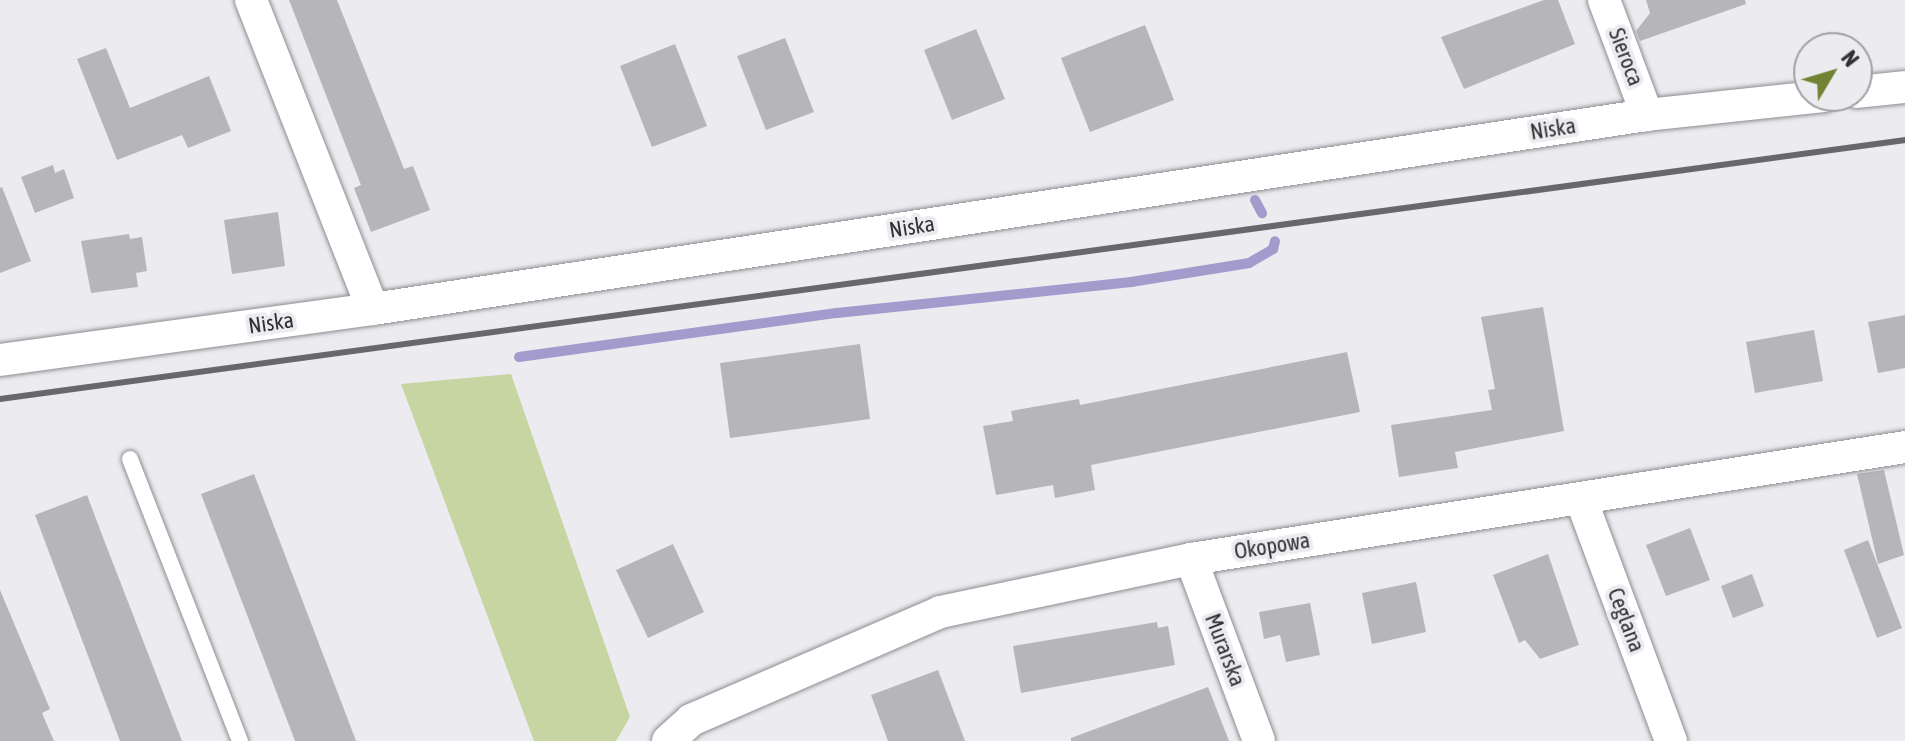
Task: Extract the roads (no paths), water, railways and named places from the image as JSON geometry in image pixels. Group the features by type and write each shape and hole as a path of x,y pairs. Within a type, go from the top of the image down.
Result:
{"street":[{"path":"251,0 373,309"},
{"name":"Sieroca","path":"1604,0 1647,115"},
{"path":"1873,90 1905,87"},
{"name":"Niska","path":"0,360 373,309 1647,115 1793,99"},
{"name":"Okopowa","path":"668,741 691,720 940,612 1191,559 1905,447"},
{"name":"Ceglana","path":"1581,499 1671,741"},
{"name":"Murarska","path":"1191,559 1259,741"}],"lane":[{"path":"130,459 240,741"}],"waterway":[{"path":"1255,200 1262,213"},
{"path":"519,357 837,313 1131,282 1249,263 1273,249 1275,241"}],"railway":[{"path":"0,399 1905,140"}]}
